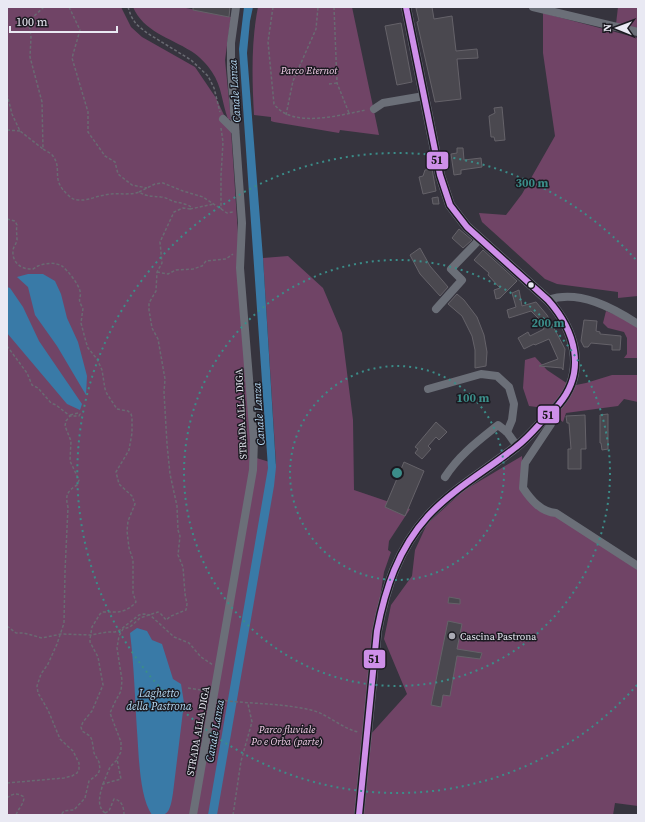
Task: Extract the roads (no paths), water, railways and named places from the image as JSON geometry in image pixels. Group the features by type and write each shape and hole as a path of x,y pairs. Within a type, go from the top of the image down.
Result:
{"main road":[{"path":"359,815 377,631 387,589 400,554 417,529 444,500 517,446 560,404 568,389 574,372 575,362 575,354 571,336 563,319 548,300 480,240 458,217 450,205 440,175 406,7"}],"street":[{"name":"STRADA ALLA DIGA","path":"193,815 217,696 219,669 253,470 254,440 240,268 241,212 231,69 231,43 236,7"},
{"path":"533,7 638,32"},
{"path":"374,109 383,103 424,96"},
{"path":"223,119 235,131"},
{"path":"436,309 462,280 451,269 480,240"},
{"path":"548,300 568,297 601,303 617,310 638,324"},
{"path":"428,388 481,374 497,376 509,387 514,404 512,420 507,432"},
{"path":"547,417 551,424 525,463 523,488 538,506 550,513 556,513 638,566"},
{"path":"445,477 463,453 498,425 507,432 517,446"}],"water":[{"path":"244,7 253,7 247,53 263,258 276,467 274,486 217,815 208,815 268,468 239,49"},
{"path":"28,274 43,274 55,281 61,294 67,318 78,342 87,376 86,395 57,346 35,315 28,287 17,277"},
{"path":"7,287 10,288 23,307 39,341 82,404 80,410 67,404 7,333"},
{"name":"Laghetto della Pastrona","path":"137,628 147,631 152,640 162,644 173,679 181,684 184,703 172,801 169,810 162,815 152,815 144,797 140,774 130,633"}],"place":[{"name":"Cascina Pastrona","path":"452,636"}],"park label":[{"name":"Parco Eternot","path":"309,70"},
{"name":"Parco fluviale Po e Orba (parte)","path":"287,734"}],"water label":[{"name":"Canale Lanza","path":"235,91"},
{"name":"Canale Lanza","path":"259,414"},
{"name":"Canale Lanza","path":"215,731"}]}
